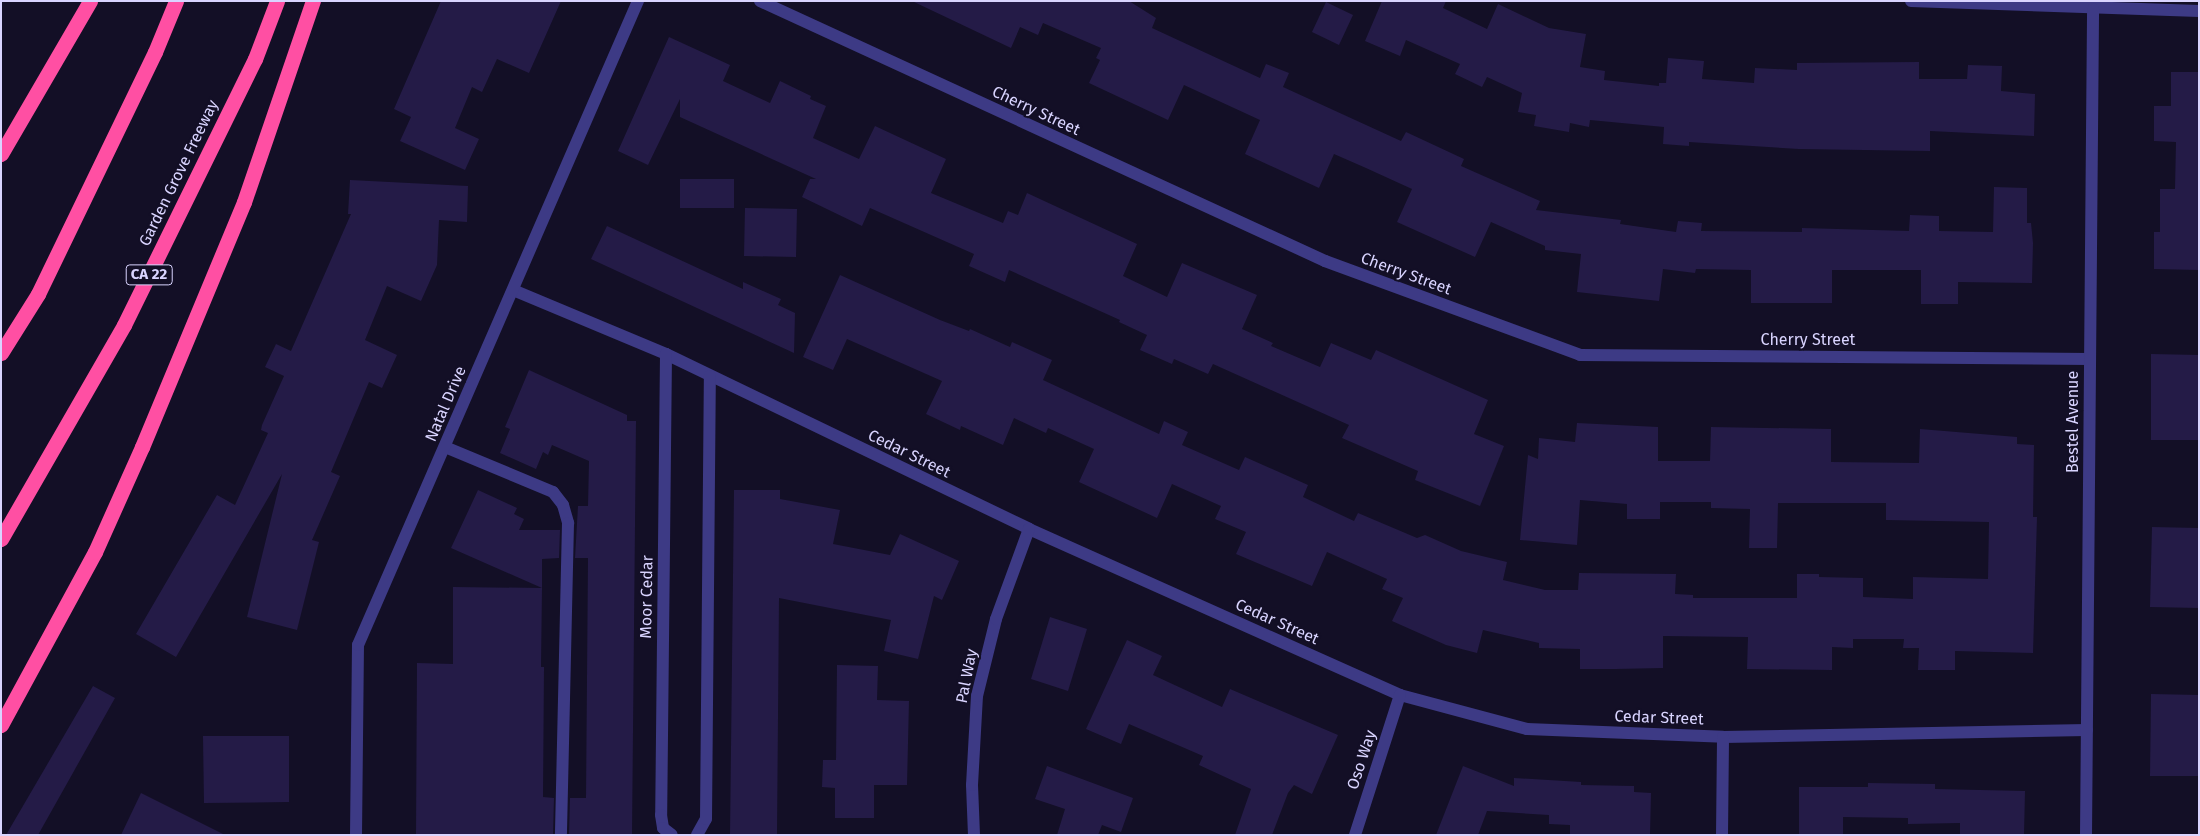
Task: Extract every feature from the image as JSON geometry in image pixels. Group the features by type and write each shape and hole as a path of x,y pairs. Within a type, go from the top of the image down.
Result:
{"highway":[{"path":"1,154 90,1"},
{"path":"1,353 38,294 155,52 176,1"},
{"name":"Garden Grove Freeway","path":"1,539 124,325 255,59 276,1"},
{"path":"1,725 94,552 142,447 244,202 313,1"}],"street":[{"name":"Natal Drive","path":"356,835 358,645 638,1"},
{"name":"Cherry Street","path":"760,1 1325,261 1580,355 2090,358"},
{"path":"1911,1 2093,9 2199,11"},
{"name":"Bestel Avenue","path":"2086,835 2093,9"},
{"name":"Cedar Street","path":"513,290 666,354 1029,529 1400,695 1527,729 1723,737 2087,730"},
{"name":"Moor Cedar","path":"666,354 661,815 663,828 672,835"},
{"path":"697,835 706,818 710,376"},
{"path":"445,447 553,492 563,505 568,523 562,835"},
{"name":"Pal Way","path":"974,835 972,785 977,696 996,619 1029,529"},
{"name":"Oso Way","path":"1355,835 1400,695"},
{"path":"1722,835 1723,737"}],"building":[{"path":"441,1 561,1 529,73 497,59 482,92 472,87 455,128 479,139 465,170 400,141 411,117 394,109"},
{"path":"912,1 1129,1 1156,18 1152,28 1260,78 1266,64 1289,73 1283,87 1401,141 1406,132 1464,159 1461,166 1540,201 1536,210 1621,220 1620,224 1676,232 1678,221 1702,223 1701,231 1802,232 1802,228 1909,231 1910,215 1939,216 1939,231 1993,232 1994,187 2027,188 2027,223 2031,223 2033,243 2032,283 1958,282 1958,304 1921,304 1921,270 1832,270 1832,303 1751,303 1751,270 1696,269 1695,273 1663,269 1659,301 1577,292 1581,254 1545,250 1545,246 1491,222 1475,257 1397,222 1412,189 1366,168 1334,154 1319,188 1245,154 1260,120 1184,85 1168,120 1089,83 1100,60 1096,58 1101,48 1043,23 1038,35 1020,27 1011,48"},
{"path":"1382,1 1446,1 1443,8 1487,29 1498,4 1549,28 1586,34 1580,67 1605,71 1604,80 1659,86 1659,83 1666,83 1668,58 1704,61 1702,79 1754,83 1755,68 1797,70 1797,63 1919,62 1919,79 1967,79 1968,65 2002,66 2001,91 2035,94 2034,136 1930,131 1930,151 1799,149 1689,142 1689,146 1663,144 1664,127 1590,120 1589,127 1570,123 1569,132 1534,126 1536,115 1518,112 1522,93 1487,77 1482,87 1455,74 1460,64 1406,40 1400,56 1365,41"},
{"path":"1326,2 1353,15 1339,45 1312,32"},
{"path":"669,37 730,65 723,81 770,103 780,81 811,96 810,99 826,106 813,138 859,159 875,126 946,159 931,193 1003,223 1008,211 1018,215 1027,193 1137,244 1123,276 1167,297 1182,263 1257,295 1242,329 1273,343 1271,346 1320,367 1331,343 1371,360 1376,350 1488,400 1474,434 1504,446 1480,506 1415,480 1418,471 1342,438 1349,425 1213,364 1208,374 1174,359 1172,364 1140,350 1147,335 1119,322 1120,320 1009,270 1005,282 969,266 974,254 870,208 862,226 802,197 810,179 816,179 680,117 680,99 648,165 618,151"},
{"path":"2171,72 2199,72 2199,270 2154,269 2154,232 2160,232 2160,189 2175,189 2176,142 2154,141 2154,106 2171,106"},
{"path":"680,179 734,179 734,208 680,208"},
{"path":"350,180 468,186 467,222 439,220 437,265 421,301 387,286 365,340 397,355 382,388 369,382 331,472 340,476 312,540 319,542 297,630 247,617 282,474 176,657 136,634 217,495 235,505 268,433 261,430 262,425 284,376 265,367 276,344 291,351 351,214 348,214"},
{"path":"745,208 797,209 796,257 744,256"},
{"path":"607,226 743,289 743,282 781,299 778,305 795,313 794,353 591,259"},
{"path":"840,275 940,320 969,331 970,329 1010,347 1012,342 1052,360 1043,380 1159,434 1164,421 1188,432 1182,445 1239,470 1245,457 1308,485 1303,497 1354,521 1358,513 1417,538 1425,535 1461,551 1507,562 1503,580 1545,590 1578,590 1579,573 1676,574 1675,594 1693,595 1693,598 1797,598 1797,574 1819,574 1819,577 1863,578 1863,597 1913,599 1913,577 1988,579 1989,522 1886,520 1886,503 1778,503 1777,548 1749,548 1750,509 1711,508 1711,502 1660,502 1660,519 1627,519 1627,504 1580,500 1577,545 1520,540 1528,455 1538,459 1539,438 1575,442 1577,423 1658,427 1658,461 1710,461 1711,427 1831,429 1831,462 1919,463 1920,429 2017,437 2017,444 2034,445 2033,517 2037,517 2033,653 1955,651 1955,670 1918,670 1919,648 1903,648 1904,639 1853,639 1853,648 1832,647 1832,670 1747,669 1748,637 1663,636 1663,668 1580,669 1580,649 1539,648 1539,643 1483,630 1477,653 1446,645 1392,621 1403,598 1382,589 1387,579 1327,552 1312,586 1236,554 1246,532 1215,519 1221,506 1172,484 1157,518 1079,482 1094,449 1048,428 1046,433 1014,418 1003,445 961,426 960,430 926,414 942,381 847,339 833,370 803,357"},
{"path":"2151,354 2199,355 2199,440 2151,440"},
{"path":"529,370 627,415 627,421 636,421 632,835 569,835 570,798 586,798 588,558 575,558 578,506 588,506 589,461 552,445 548,455 543,452 536,469 500,453 510,429 505,427"},
{"path":"478,490 517,508 514,514 524,519 519,530 560,530 559,558 542,559 542,588 451,548"},
{"path":"734,490 780,490 780,499 840,510 833,544 890,555 900,534 959,561 942,600 934,596 918,659 884,651 891,620 779,598 777,835 730,835"},
{"path":"2152,527 2199,528 2199,608 2150,607"},
{"path":"453,587 542,588 541,667 544,667 543,797 554,798 553,835 416,835 417,663 453,664"},
{"path":"1050,617 1087,629 1068,691 1031,679"},
{"path":"1127,640 1162,656 1153,675 1222,707 1230,689 1338,735 1312,794 1294,785 1288,793 1272,835 1235,835 1251,789 1199,765 1203,756 1129,724 1121,744 1086,729"},
{"path":"837,665 878,666 877,700 909,701 907,785 874,785 874,818 835,818 835,788 822,787 823,760 836,760"},
{"path":"93,686 115,698 38,835 6,835"},
{"path":"2151,694 2199,695 2199,776 2150,776"},
{"path":"203,736 289,736 289,802 204,803"},
{"path":"1047,766 1133,798 1121,832 1102,825 1098,835 1057,835 1065,809 1035,799"},
{"path":"1463,766 1514,786 1514,778 1581,782 1581,785 1634,786 1634,792 1651,793 1650,835 1570,835 1570,825 1549,824 1549,815 1487,811 1478,835 1436,835"},
{"path":"1868,783 1935,784 1935,789 2025,791 2024,835 1960,835 1960,823 1908,824 1908,818 1843,817 1843,835 1799,835 1799,787 1868,787"},
{"path":"141,793 225,835 121,835"}]}
